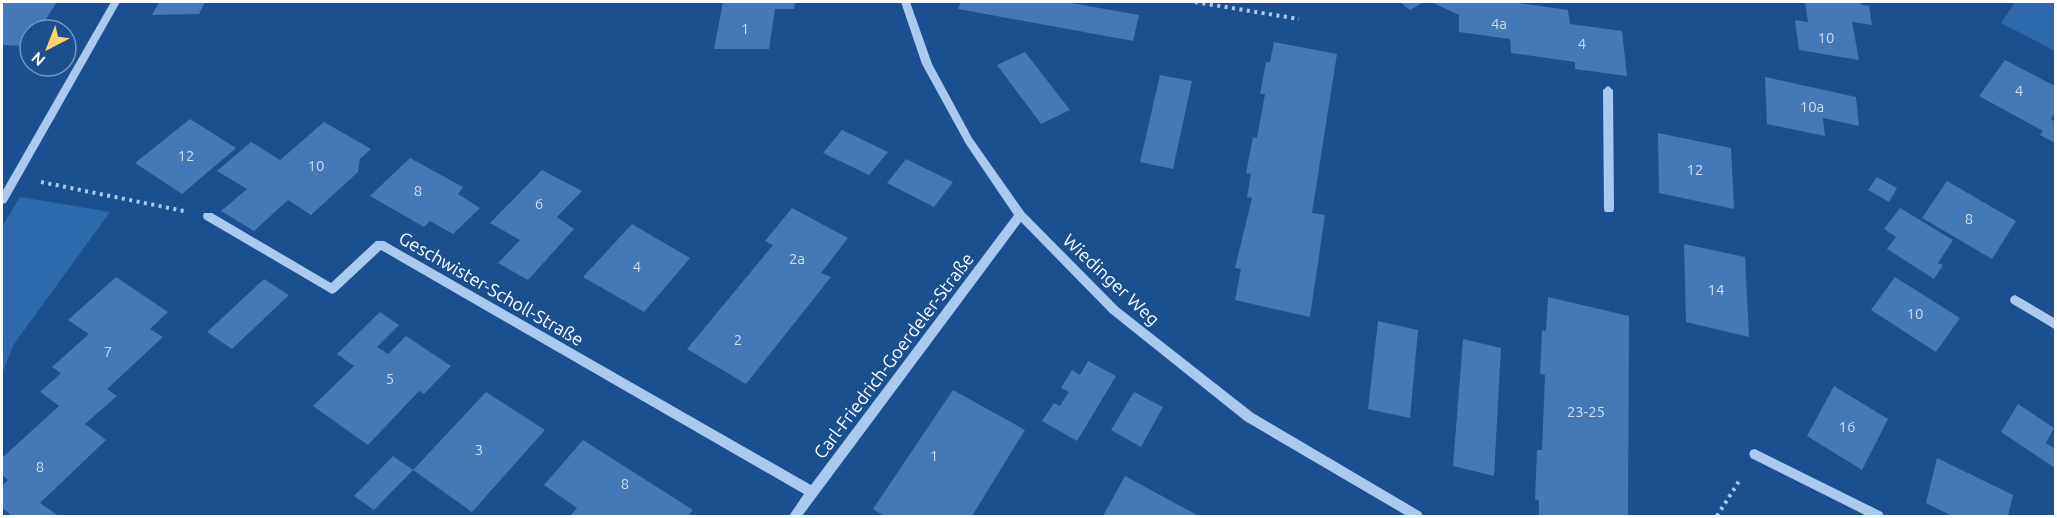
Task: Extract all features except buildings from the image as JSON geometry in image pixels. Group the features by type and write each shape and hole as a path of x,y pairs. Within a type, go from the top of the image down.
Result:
{"street":[{"path":"2,200 115,2"},
{"name":"Wiedinger Weg","path":"906,2 933,74 969,141 1020,215 1114,310 1250,417 1417,516"},
{"path":"1608,90 1610,209"},
{"name":"Carl-Friedrich-Goerdeler-Straße","path":"795,516 1020,215"},
{"name":"Geschwister-Scholl-Straße","path":"208,216 332,289 380,244 812,492"},
{"path":"2015,300 2055,325"},
{"path":"1755,454 1878,516"}],"path":[{"path":"1194,2 1299,19"},
{"path":"15,177 208,216"},
{"path":"1717,516 1755,454"}],"shaded area":[{"path":"2015,2 2055,2 2055,51 2001,23"},
{"path":"20,197 110,212 14,344 2,374 2,227"}]}
